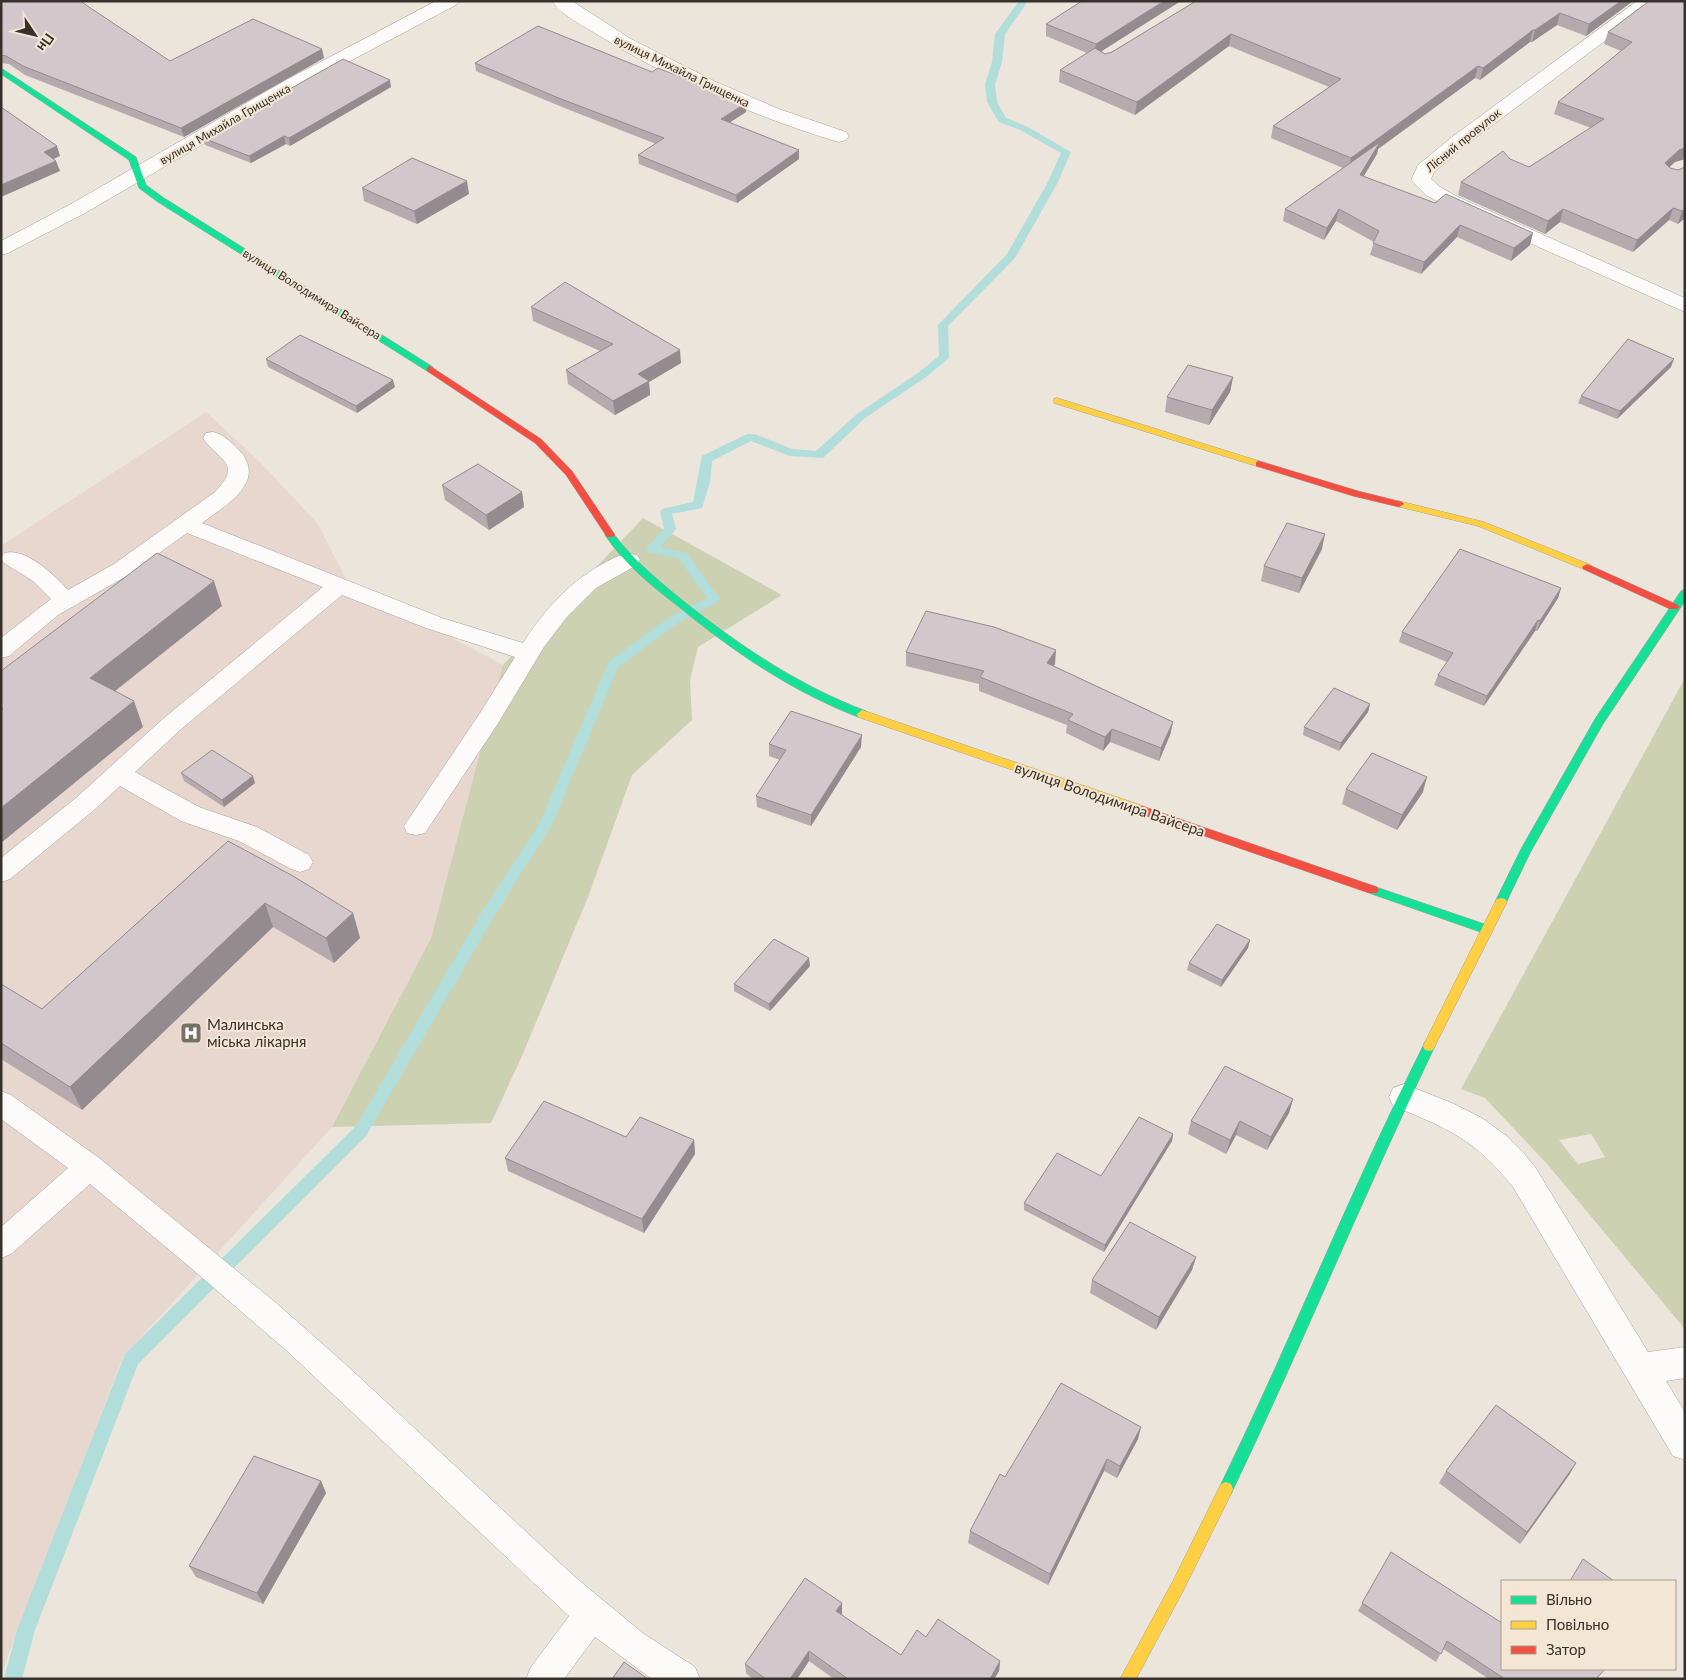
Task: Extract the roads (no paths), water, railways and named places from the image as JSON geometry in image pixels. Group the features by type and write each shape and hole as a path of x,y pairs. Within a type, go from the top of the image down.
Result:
{"street":[{"name":"вулиця Михайла Грищенка","path":"1,249 66,216 265,100 450,1"},
{"name":"вулиця Михайла Грищенка","path":"560,1 613,37 710,87 780,116 839,136"},
{"name":"Лісний провулок","path":"1649,1 1603,33 1459,141 1425,169 1421,180 1433,191 1450,201 1685,306"},
{"name":"вулиця Володимира Вайсера","path":"1,70 133,159 142,186 161,200 417,360 538,440 570,473 610,535 629,560 697,618 742,652 812,694 837,705 1486,929"},
{"path":"1057,401 1356,494 1481,524 1548,550 1674,607"},
{"path":"1128,1679 1178,1586 1246,1451 1404,1097 1486,929 1562,783 1599,722 1685,592"},
{"path":"1404,1097 1474,1127 1508,1156 1524,1177 1685,1444"},
{"path":"1641,1369 1685,1362"}],"lane":[{"path":"1,650 21,632 65,600 122,569 223,497 239,480 239,462 213,438"},
{"path":"185,524 442,626 528,653"},
{"path":"12,558 41,576 65,600"},
{"path":"416,826 456,771 528,653 551,622 582,588 601,574 629,560"},
{"path":"1,872 119,774 172,724 339,586"},
{"path":"119,774 190,814 248,834 300,862"},
{"path":"1,1103 89,1167 240,1290 362,1400 531,1561 591,1614 630,1644 683,1679"},
{"path":"1,1245 89,1167"},
{"path":"543,1679 591,1614"}],"waterway":[{"path":"13,1679 26,1630 131,1359 361,1131 487,916 546,823 613,664 674,620 714,599 683,556 652,549 670,529 666,512 698,505 704,482 706,459 751,437 790,452 819,455 861,416 922,375 944,357 943,325 1011,256 1053,182 1066,152 1023,128 1002,120 992,102 990,85 997,62 1000,34 1024,1"}],"place":[{"name":"Малинська міська лікарня","path":"191,1033"}]}
